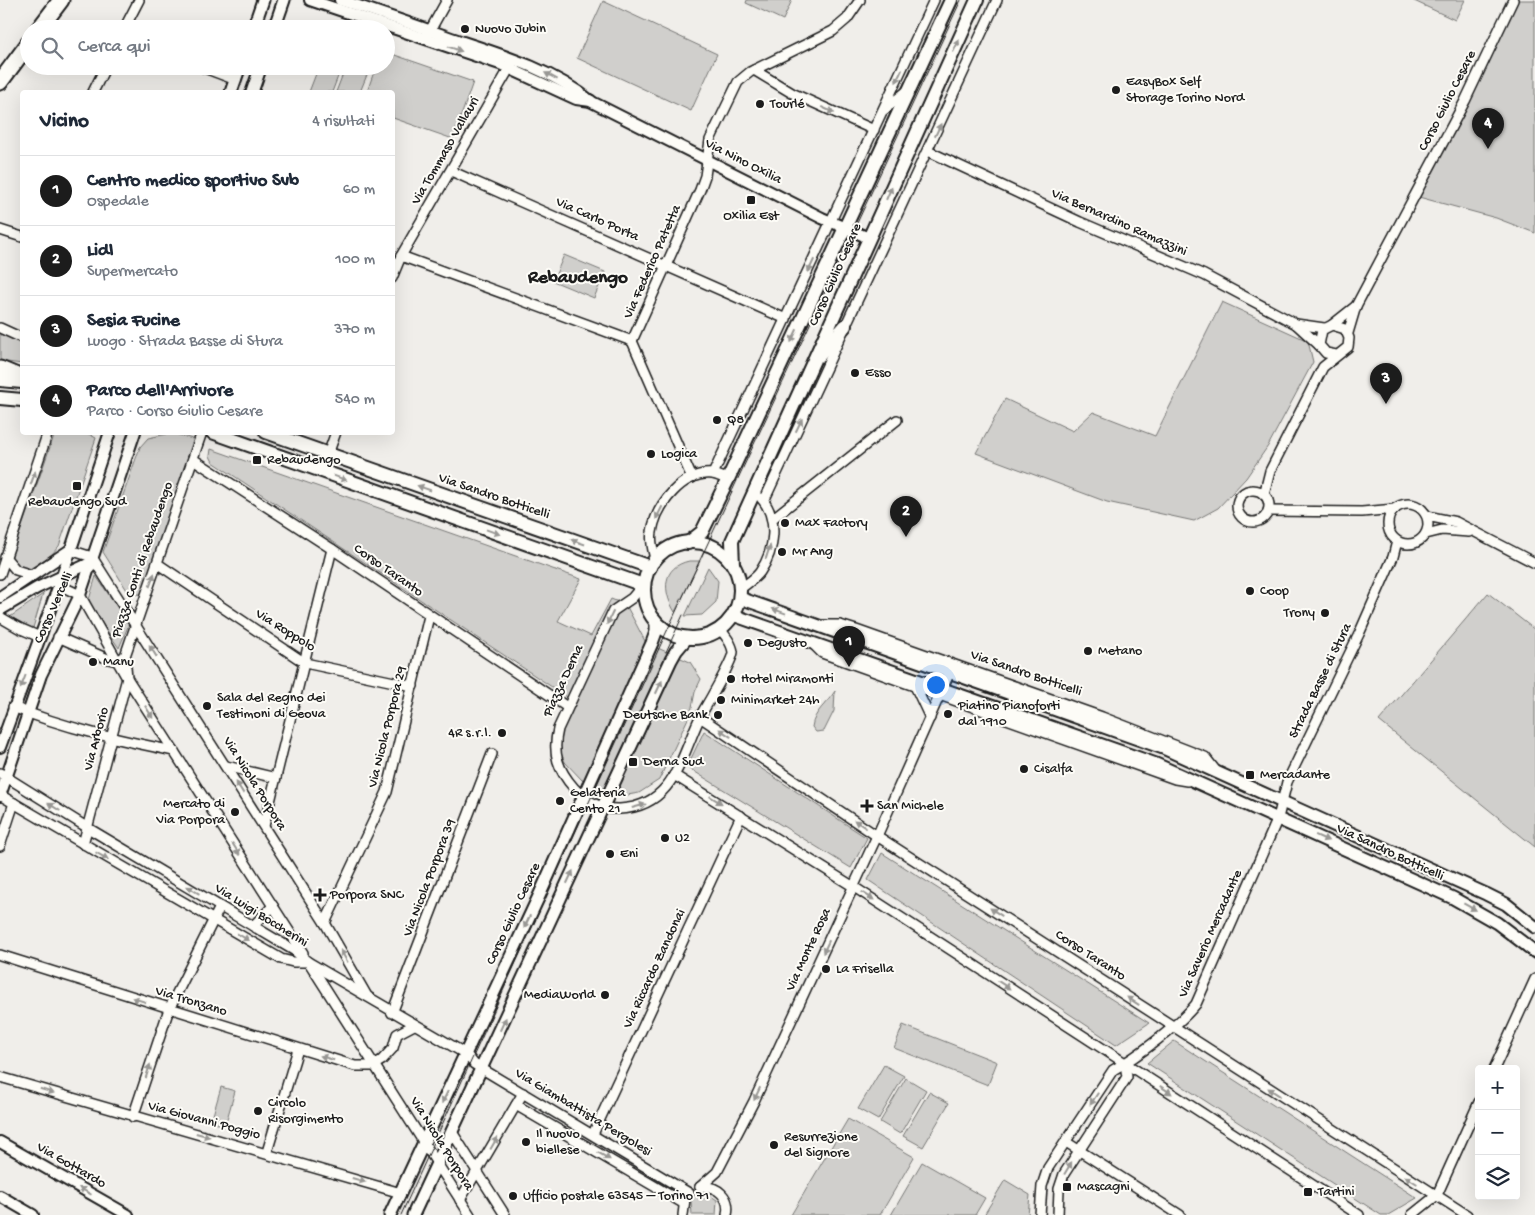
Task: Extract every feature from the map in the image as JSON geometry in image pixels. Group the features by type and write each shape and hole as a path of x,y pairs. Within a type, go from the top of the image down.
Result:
{"highway":[{"path":"47,20 61,0"},
{"path":"0,82 20,55"},
{"path":"0,369 20,377"}],"main road":[{"path":"256,20 263,0"},
{"path":"277,20 284,0"},
{"name":"Corso Giulio Cesare","path":"688,543 702,532 728,479 951,0"},
{"name":"Corso Giulio Cesare","path":"733,565 732,541 977,0"},
{"path":"232,90 237,75"},
{"path":"253,90 258,75"},
{"path":"814,361 834,342 845,326"},
{"path":"0,380 20,382"},
{"path":"0,398 20,400"},
{"path":"220,435 643,585 646,607 656,623 670,634 687,638 706,636 719,629 733,615 740,594 738,576 726,556 712,546 688,543 668,549 652,563"},
{"name":"Via Sandro Botticelli","path":"274,435 652,563"},
{"name":"Piazza Derna","path":"643,585 652,563"},
{"name":"Via Sandro Botticelli","path":"740,594 818,625 951,668 1121,732 1216,771 1486,894 1506,904 1535,927"},
{"name":"Via Sandro Botticelli","path":"733,615 809,641 942,692 1156,764 1463,903 1497,923 1535,952"},
{"name":"Corso Giulio Cesare","path":"390,1215 536,902 652,644 656,632 656,623"},
{"path":"413,1215 676,651 687,638"}],"street":[{"path":"129,20 139,0"},
{"name":"Via Nino Oxilia","path":"310,0 377,20"},
{"name":"Via Nino Oxilia","path":"340,0 390,20"},
{"path":"428,35 447,0"},
{"name":"Via Federico Patetta","path":"402,256 632,341 702,186 711,136 732,91 741,79 754,70 833,31 844,22 860,0"},
{"name":"Corso Giulio Cesare","path":"714,474 934,0"},
{"path":"764,501 997,0"},
{"name":"Corso Giulio Cesare","path":"1356,306 1465,101 1513,0"},
{"name":"Via Nino Oxilia","path":"395,22 428,35"},
{"name":"Via Nino Oxilia","path":"395,25 512,64 578,90 592,102 844,228 883,244"},
{"name":"Via Tommaso Vallauri","path":"402,256 512,64"},
{"path":"754,70 796,95 874,130"},
{"path":"94,90 102,75"},
{"path":"223,75 236,80"},
{"name":"Corso Giulio Cesare","path":"882,112 910,89"},
{"name":"Via Bernardino Ramazzini","path":"928,151 1080,222 1204,275 1296,324 1321,347"},
{"name":"Via Carlo Porta","path":"451,172 786,319"},
{"path":"0,230 20,236"},
{"path":"395,271 402,256"},
{"path":"1323,367 1320,334 1356,306"},
{"path":"1253,491 1270,471 1323,367 1348,347 1348,333 1356,306"},
{"name":"Via Bernardino Ramazzini","path":"1296,324 1328,326"},
{"path":"1328,326 1341,326 1348,333"},
{"path":"0,328 20,337"},
{"path":"632,341 692,478"},
{"path":"1321,347 1336,355"},
{"path":"772,519 897,420"},
{"path":"0,574 47,435"},
{"name":"Corso Vercelli","path":"0,747 13,707 61,580 109,435"},
{"name":"Corso Vercelli","path":"0,795 3,775 58,637 80,595 134,435"},
{"name":"Piazza Conti di Rebaudengo","path":"121,658 136,624 158,564 201,435"},
{"path":"322,471 335,435"},
{"path":"766,467 788,450"},
{"name":"Corso Taranto","path":"192,459 332,549 567,707"},
{"path":"1264,496 1270,471"},
{"name":"Piazza Derna","path":"652,563 651,538 655,522 670,495 692,478 714,474 728,479"},
{"path":"1268,511 1268,503 1264,496 1253,491 1244,493 1238,500 1238,509 1241,516 1248,521 1257,521 1268,511 1367,512 1395,509 1404,504 1413,504 1421,508 1429,522 1426,534 1422,540 1409,545 1398,541 1390,533 1388,523 1395,509"},
{"path":"740,594 758,575 766,561 773,535 772,519 764,501 754,492"},
{"path":"1367,512 1388,523"},
{"path":"1427,516 1456,522 1472,532 1535,563"},
{"path":"1426,534 1442,530 1472,532"},
{"name":"Strada Basse di Stura","path":"1278,818 1287,782 1326,704 1393,558 1398,541"},
{"name":"Strada Basse di Stura","path":"1393,558 1409,545"},
{"path":"264,826 332,549"},
{"path":"0,597 70,550 91,560"},
{"path":"6,557 16,570 32,575"},
{"path":"0,610 61,580 91,560"},
{"name":"Via Nicola Porpora","path":"91,560 136,624 325,923 369,998"},
{"name":"Via Roppolo","path":"158,564 305,663 413,686"},
{"path":"61,580 80,595"},
{"name":"Piazza Derna","path":"643,585 632,598 613,611 567,707 556,737 555,756 562,773 582,797 602,807 630,808 648,803 661,795 674,775 700,717 732,656 730,644 719,629"},
{"name":"Via Nicola Porpora","path":"80,595 121,658 127,678 470,1215"},
{"name":"Via Nicola Porpora 29","path":"325,923 387,792 430,616"},
{"path":"0,617 40,637"},
{"path":"58,637 121,658"},
{"name":"Via Sandro Botticelli","path":"809,641 822,653 916,686 942,692"},
{"name":"Via Monte Rosa","path":"689,1193 717,1172 750,1109 854,887 951,668"},
{"name":"Via Arborio","path":"83,844 127,678"},
{"path":"916,686 930,718"},
{"path":"13,707 111,738 174,751"},
{"name":"Corso Taranto","path":"700,717 877,836 1467,1215"},
{"name":"Via Nicola Porpora 39","path":"392,1013 492,754"},
{"path":"226,766 276,778"},
{"name":"Via Luigi Boccherini","path":"3,775 88,828 295,951 308,962"},
{"path":"674,775 854,887 1359,1215"},
{"name":"Via Luigi Boccherini","path":"0,795 283,960 308,962"},
{"path":"0,846 14,803"},
{"name":"Via Riccardo Zandonai","path":"593,1134 741,816"},
{"name":"Via Saverio Mercadante","path":"1040,1215 1044,1177 1113,1070 1125,1064 1182,1021 1196,1004 1278,818"},
{"path":"252,926 272,906"},
{"path":"133,1117 169,1009 220,907"},
{"name":"Via Tronzano","path":"0,955 355,1066 375,1065"},
{"name":"Via Nicola Porpora","path":"308,962 392,1013 466,1054"},
{"path":"1496,1065 1535,979"},
{"path":"375,1065 393,1048 397,1034 414,1025"},
{"path":"266,1152 298,1049"},
{"name":"Via Giambattista Pergolesi","path":"466,1054 469,1061 689,1193"},
{"path":"1058,1215 1061,1181 1127,1077 1125,1064"},
{"name":"Via Giovanni Poggio","path":"0,1077 133,1117 266,1152 400,1193"},
{"path":"460,1200 523,1093"},
{"name":"Via Giambattista Pergolesi","path":"516,1104 683,1203"},
{"path":"1412,1215 1437,1195 1475,1110"},
{"name":"Via Nicola Porpora","path":"452,1132 506,1215"},
{"name":"Via Gottardo","path":"0,1142 128,1215"},
{"path":"1066,1142 1180,1215"},
{"path":"700,1186 714,1188 722,1194 728,1206 727,1215"},
{"path":"683,1215 683,1203 689,1193"},
{"path":"0,1196 33,1215"}],"shaded area":[{"path":"747,0 792,0 783,20 746,3"},
{"path":"1412,0 1465,0 1455,20"},
{"path":"1513,0 1535,0 1535,233 1496,218 1415,196"},
{"path":"603,1 717,54 691,111 577,58"},
{"path":"395,55 473,82 453,139 395,119 395,90 368,90 373,75 395,75"},
{"path":"316,75 339,75 333,90 310,90"},
{"path":"343,75 367,75 361,90 337,90"},
{"path":"564,255 605,272 594,298 553,281"},
{"path":"1222,302 1308,341 1313,362 1268,446 1246,478 1218,508 1194,521 1107,502 976,453 1005,399 1073,431 1093,412 1155,436"},
{"path":"0,333 20,342 20,364 0,361"},
{"path":"54,435 91,435 96,438 59,546 52,554 29,571 18,567 11,558"},
{"path":"162,435 179,435 196,440 141,594 130,595 103,552 140,447 148,438"},
{"path":"211,449 581,579 558,621 591,636 611,599 626,605 646,643 690,662 701,679 695,692 691,712 659,780 639,793 616,797 582,780 565,762 558,747 570,699 213,462 210,456"},
{"path":"689,561 700,561 675,612 668,596 667,581 669,574 674,569 680,564"},
{"path":"708,567 718,581 716,602 702,615 685,616"},
{"path":"96,576 129,624 119,648 88,603"},
{"path":"1488,593 1535,630 1535,847 1379,721"},
{"path":"43,594 33,628 10,617"},
{"path":"835,691 834,711 824,731 816,732 812,727 815,716"},
{"path":"704,731 867,838 851,868 687,767"},
{"path":"882,853 1149,1023 1116,1045 868,880"},
{"path":"903,1025 997,1062 988,1085 894,1048"},
{"path":"1174,1041 1417,1198 1388,1215 1381,1215 1147,1063"},
{"path":"884,1065 904,1076 878,1120 858,1109"},
{"path":"906,1078 926,1090 900,1134 880,1122"},
{"path":"221,1087 235,1091 225,1126 211,1122"},
{"path":"929,1092 949,1103 923,1147 903,1136"},
{"path":"848,1119 914,1157 880,1215 791,1215"},
{"path":"922,1162 985,1198 975,1215 891,1215"},
{"path":"1005,1180 1030,1195 1028,1215 984,1215"},
{"path":"705,1192 717,1200 716,1215 692,1215 691,1201 696,1194"}],"tram line":[{"path":"401,1215 666,633 961,0"},
{"path":"666,652 683,615"}],"place":[{"name":"Nuovo Jubin","path":"465,29"},
{"name":"EasyBox Self Storage Torino Nord","path":"1116,90"},
{"name":"Tourlé","path":"760,104"},
{"name":"Parco dell'Arrivore","path":"1488,149"},
{"name":"Oxilia Est","path":"751,200"},
{"name":"Esso","path":"855,373"},
{"name":"Sesia Fucine","path":"1386,404"},
{"name":"Q8","path":"717,420"},
{"name":"Logica","path":"651,454"},
{"name":"Rebaudengo","path":"257,460"},
{"name":"Rebaudengo Sud","path":"77,486"},
{"name":"Max Factory","path":"785,523"},
{"name":"Lidl","path":"906,537"},
{"name":"Mr Ang","path":"782,552"},
{"name":"Coop","path":"1250,591"},
{"name":"Trony","path":"1325,613"},
{"name":"Degusto","path":"748,643"},
{"name":"Metano","path":"1088,651"},
{"name":"Manu","path":"93,662"},
{"name":"Centro medico sportivo Svb","path":"849,667"},
{"name":"Hotel Miramonti","path":"731,679"},
{"name":"Minimarket 24h","path":"721,700"},
{"name":"Sala del Regno dei Testimoni di Geova","path":"207,706"},
{"name":"Piatino Pianoforti dal 1910","path":"948,714"},
{"name":"Deutsche Bank","path":"718,715"},
{"name":"4R s.r.l.","path":"502,733"},
{"name":"Derna Sud","path":"633,762"},
{"name":"Cisalfa","path":"1024,769"},
{"name":"Mercadante","path":"1250,775"},
{"name":"Gelateria Cento 21","path":"560,801"},
{"name":"San Michele","path":"867,806"},
{"name":"Mercato di Via Porpora","path":"235,812"},
{"name":"U2","path":"665,838"},
{"name":"Eni","path":"610,854"},
{"name":"Porpora SNC","path":"320,895"},
{"name":"La Frisella","path":"826,969"},
{"name":"MediaWorld","path":"605,995"},
{"name":"Circolo Risorgimento","path":"258,1111"},
{"name":"Il nuovo biellese","path":"526,1142"},
{"name":"Resurrezione del Signore","path":"774,1145"},
{"name":"Mascagni","path":"1067,1187"},
{"name":"Tartini","path":"1308,1192"},
{"name":"Ufficio postale 63545 – Torino 71","path":"513,1196"}],"district":[{"name":"Rebaudengo","path":"578,278"}]}
